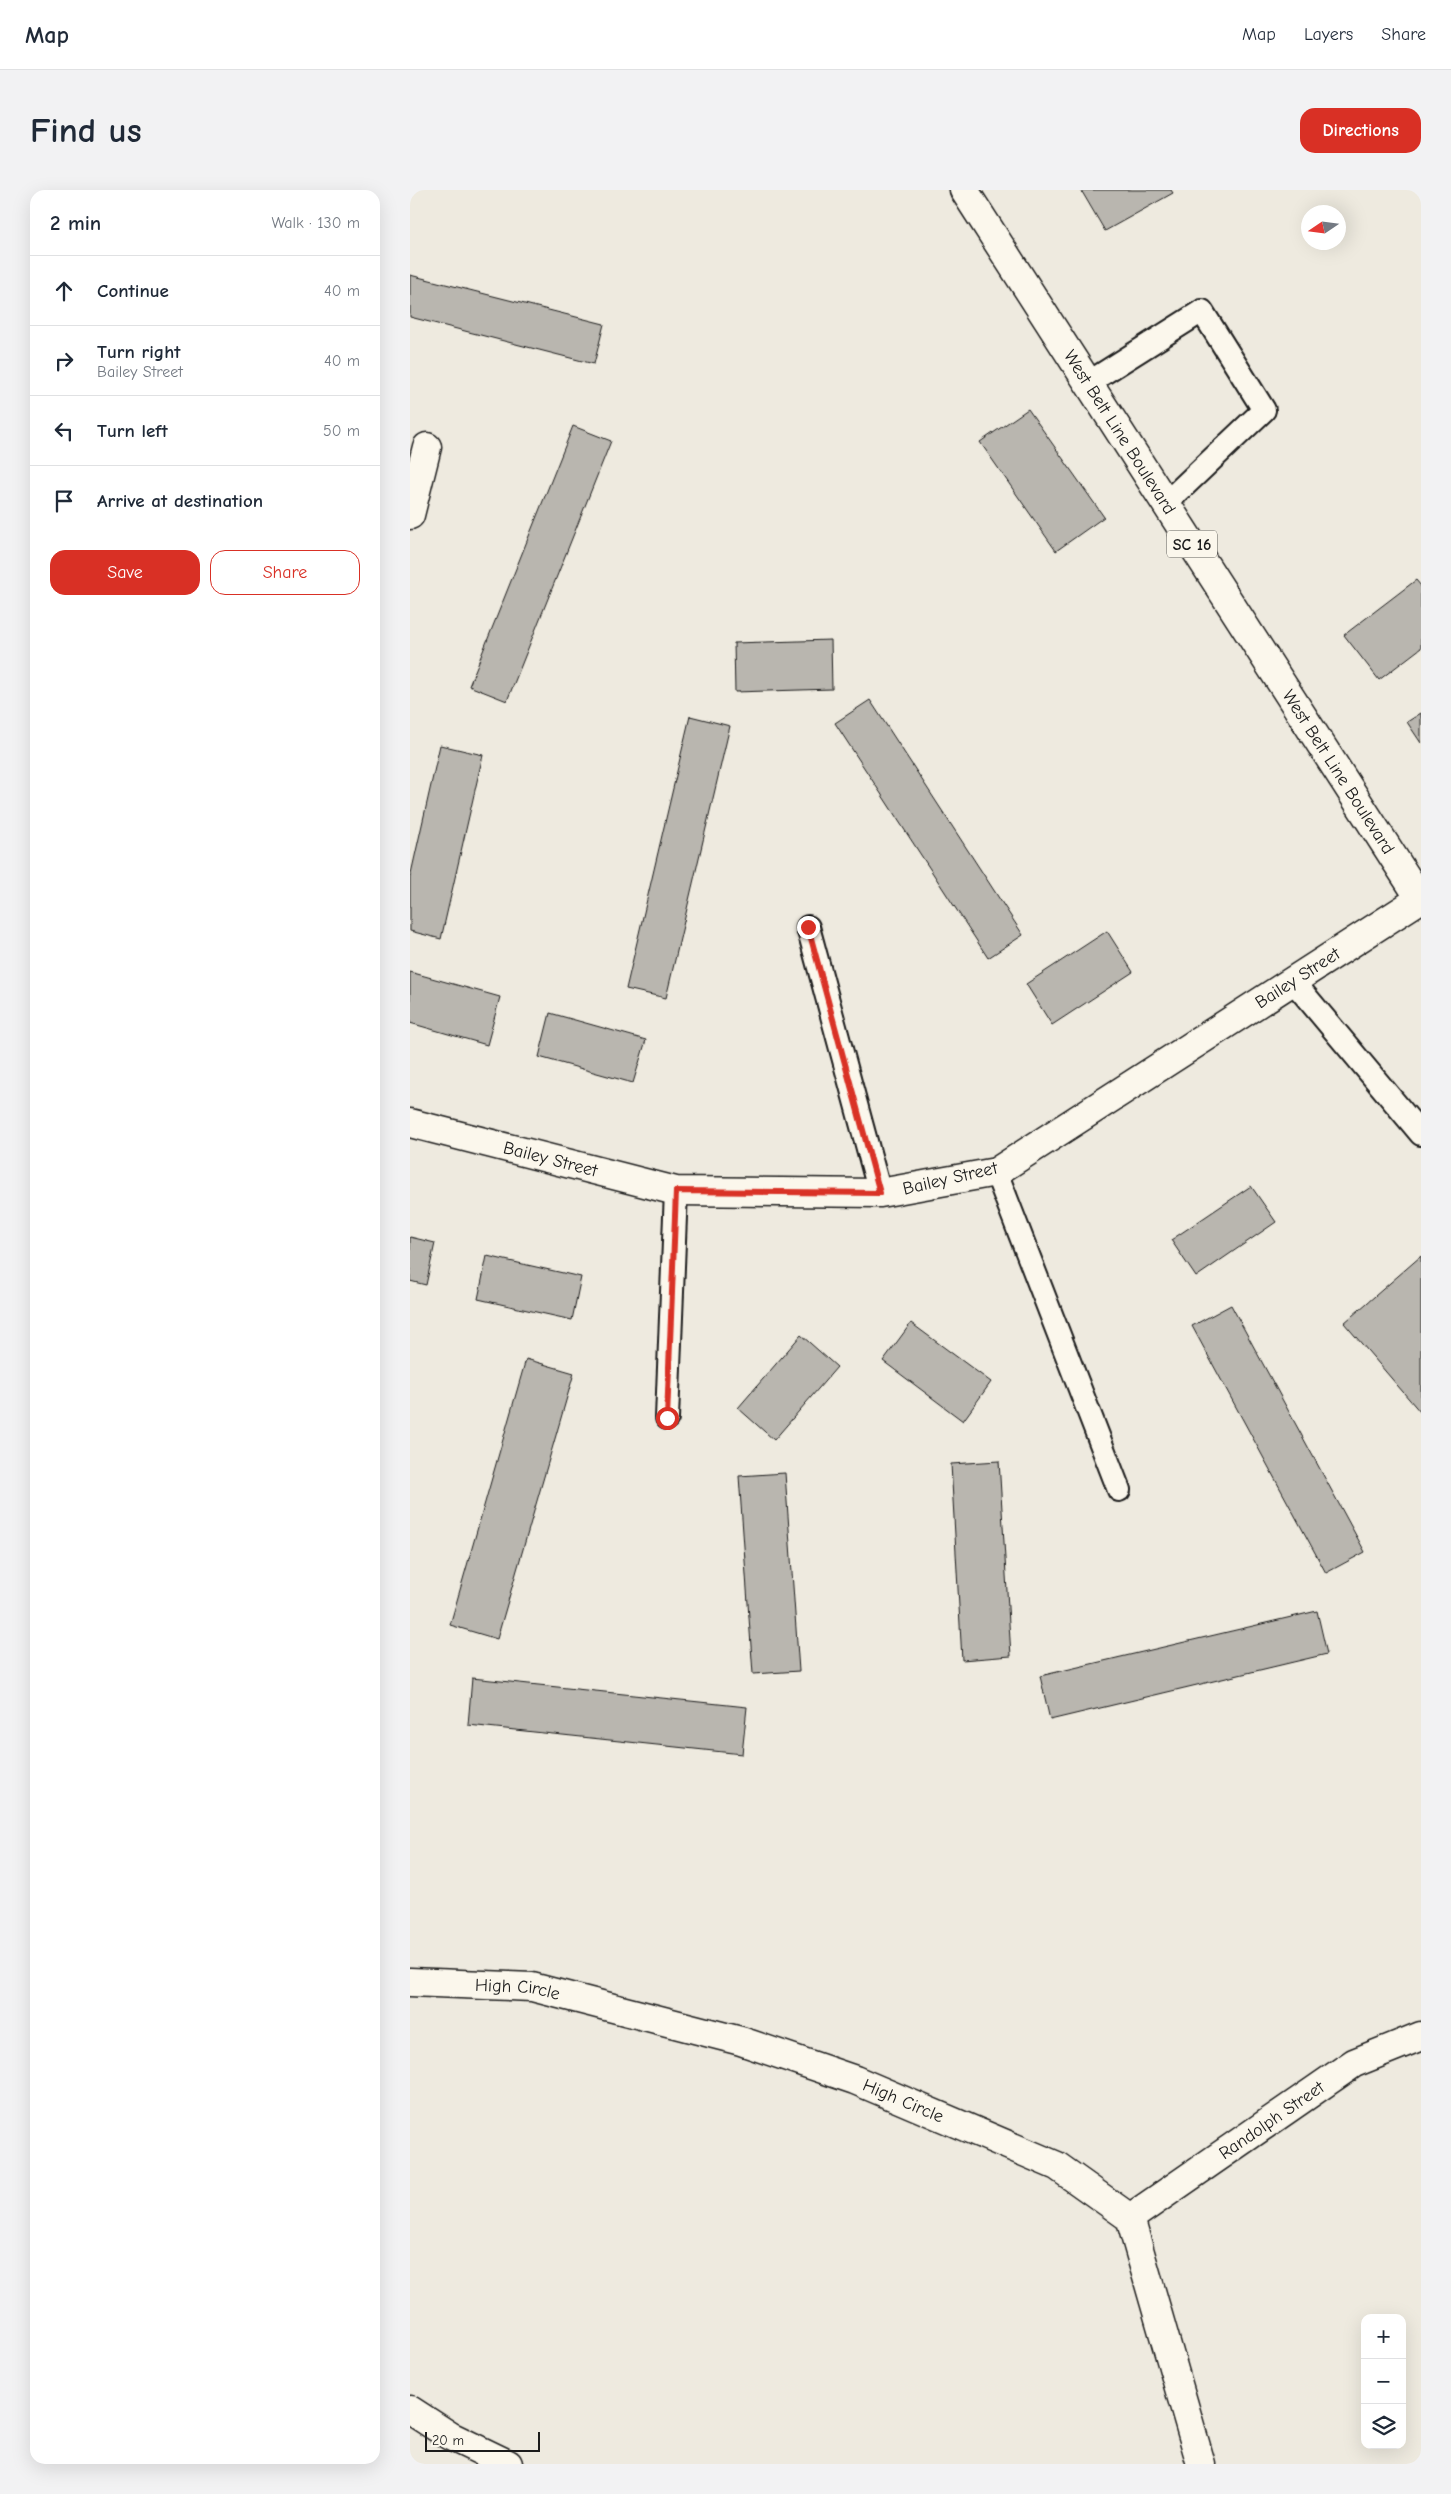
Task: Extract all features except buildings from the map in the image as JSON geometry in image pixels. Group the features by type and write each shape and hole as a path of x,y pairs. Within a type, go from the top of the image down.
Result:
{"street":[{"name":"West Belt Line Boulevard","path":"964,190 1421,899"},
{"path":"410,515 427,447"},
{"name":"Bailey Street","path":"410,1123 676,1191 880,1193 996,1172 1421,899"},
{"name":"High Circle","path":"410,1982 532,1986 740,2041 855,2080 1057,2166 1130,2218"},
{"name":"Randolph Street","path":"1130,2218 1354,2063 1421,2036"},
{"path":"1130,2218 1201,2464"},
{"path":"410,2410 450,2436 508,2464"}],"lane":[{"path":"1088,383 1202,311 1264,410 1166,503"},
{"path":"808,927 880,1193"},
{"path":"1293,981 1421,1134"},
{"path":"996,1172 1119,1490"},
{"path":"667,1418 676,1191"}],"route":[{"path":"667,1418 676,1191 880,1193 808,927"}]}
